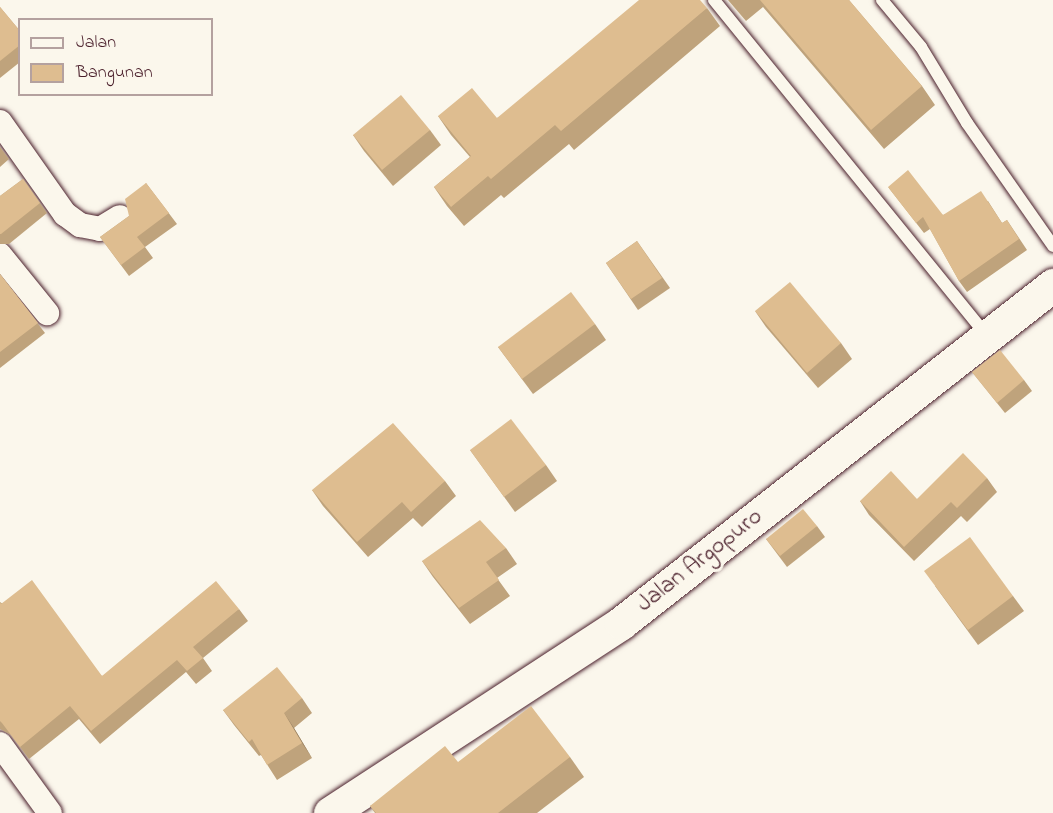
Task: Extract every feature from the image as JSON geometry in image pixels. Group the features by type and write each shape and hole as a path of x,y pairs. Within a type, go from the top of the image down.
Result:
{"highway":[{"name":"Jalan Argopuro","path":"330,813 621,623 1053,285"}],"street":[{"path":"0,122 65,214 80,225 100,229 120,217"},
{"path":"0,255 47,313"},
{"path":"0,744 50,813"}],"lane":[{"path":"714,0 988,337"},
{"path":"882,0 921,47 967,123 1053,246"}],"building":[{"path":"639,0 700,0 707,8 561,131 555,125 491,179 488,176 451,207 434,187 471,156 438,116 472,88 497,118"},
{"path":"760,0 849,0 922,86 871,130"},
{"path":"0,7 18,29 18,47 0,61"},
{"path":"401,95 430,130 382,170 353,135"},
{"path":"908,170 943,215 981,191 1002,223 1007,220 1019,239 959,281 923,217 916,223 888,187"},
{"path":"23,179 40,203 0,234 0,196"},
{"path":"146,183 169,213 137,237 145,247 121,265 100,237 129,216 125,199"},
{"path":"637,241 662,278 631,299 606,263"},
{"path":"0,274 38,323 0,352"},
{"path":"790,282 841,343 807,373 755,311"},
{"path":"571,292 595,324 522,379 498,347"},
{"path":"1000,350 1024,380 997,403 972,372"},
{"path":"511,419 546,465 504,497 470,450"},
{"path":"393,423 445,481 411,512 402,502 357,542 312,490"},
{"path":"963,453 987,478 957,508 951,502 904,547 860,501 891,471 917,499"},
{"path":"803,509 817,526 780,556 766,539"},
{"path":"480,520 506,548 486,562 499,580 459,608 422,561"},
{"path":"970,537 1013,596 968,630 924,571"},
{"path":"32,580 102,676 216,581 239,609 193,647 203,658 187,671 177,660 91,731 70,706 20,747 0,721 0,602 1,604"},
{"path":"277,667 302,698 284,713 302,743 267,765 252,739 249,742 223,710"},
{"path":"531,706 570,757 498,813 376,813 370,806 445,746 458,762"}]}
